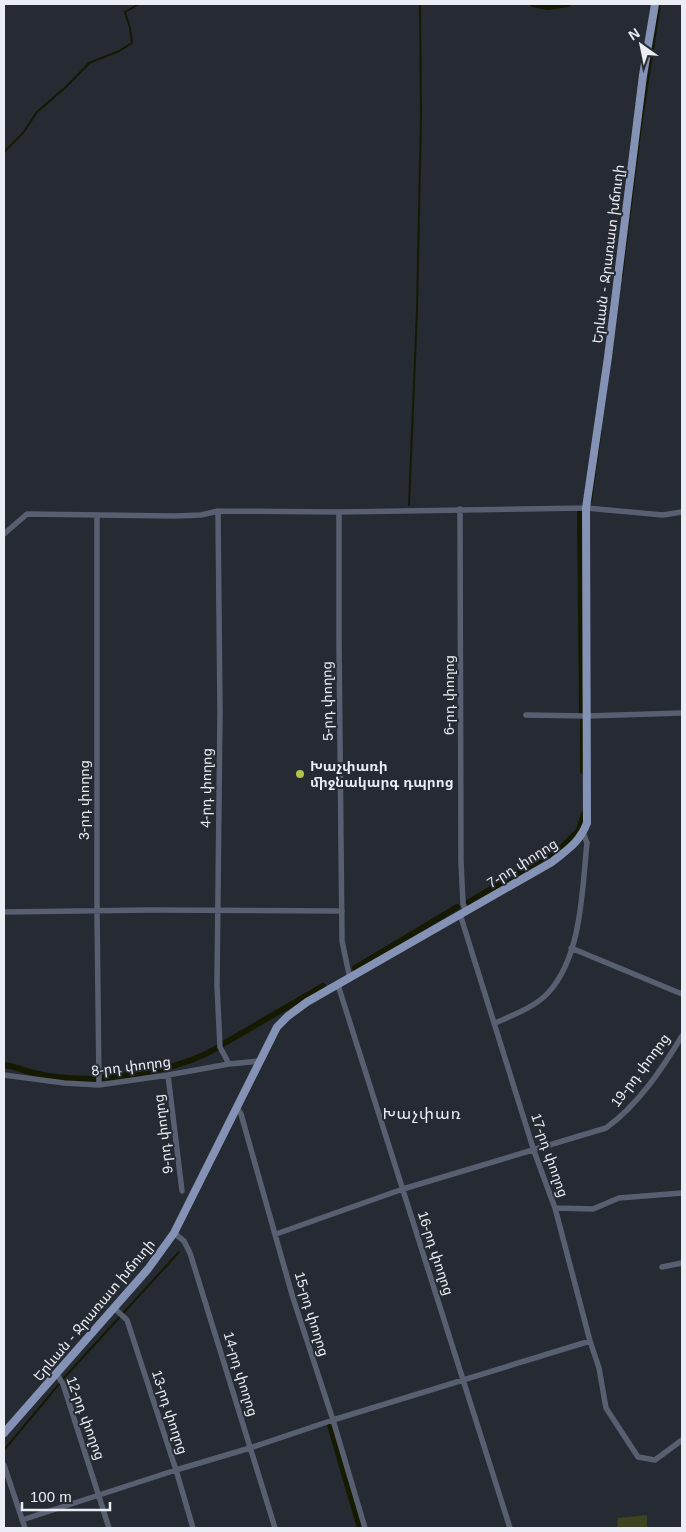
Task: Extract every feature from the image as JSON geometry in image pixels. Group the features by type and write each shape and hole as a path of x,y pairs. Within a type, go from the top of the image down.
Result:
{"main road":[{"name":"Երևան - Ջրառատ խճուղի","path":"586,508 608,357 643,75 655,4"},
{"path":"583,832 586,823 586,508"},
{"name":"7-րդ փողոց","path":"260,1061 277,1026 288,1016 308,1002 552,862 575,844 583,832"},
{"name":"Երևան - Ջրառատ խճուղի","path":"4,1434 148,1269 174,1233 260,1061"}],"street":[{"path":"4,534 28,514 175,516 201,515 218,511 339,512 586,508 663,514 682,512"},
{"name":"6-րդ փողոց","path":"460,509 461,862 463,913"},
{"name":"4-րդ փողոց","path":"218,511 220,712 217,986 220,1047 229,1064"},
{"name":"5-րդ փողոց","path":"339,512 342,941 350,979"},
{"name":"3-րդ փողոց","path":"97,514 99,1085"},
{"path":"526,715 586,716 682,713"},
{"path":"495,1023 514,1015 548,993 566,966 580,917 587,843 583,832"},
{"path":"4,912 342,911"},
{"name":"17-րդ փողոց","path":"463,913 534,1151 555,1208 590,1341 599,1368 606,1408 638,1456 655,1460 682,1440"},
{"path":"571,948 682,994"},
{"name":"16-րդ փողոց","path":"338,985 510,1528"},
{"name":"19-րդ փողոց","path":"276,1234 403,1189 599,1132 620,1118 640,1096 682,1036"},
{"name":"8-րդ փողոց","path":"4,1075 64,1083 99,1085 229,1064 260,1061"},
{"name":"9-րդ փողոց","path":"168,1075 182,1191"},
{"name":"15-րդ փողոց","path":"237,1108 241,1114 293,1298 333,1420 365,1528"},
{"path":"555,1208 594,1209 619,1198 674,1192 682,1193"},
{"name":"14-րդ փողոց","path":"174,1233 184,1241 190,1253 275,1528"},
{"path":"662,1267 682,1263"},
{"name":"13-րդ փողոց","path":"114,1308 127,1320 193,1528"},
{"path":"22,1520 333,1420 590,1341"},
{"name":"12-րդ փողոց","path":"57,1375 63,1384 109,1528"},
{"path":"4,1465 25,1528"}],"green space":[{"path":"647,1515 647,1528 617,1528 618,1518"}],"waterway":[{"path":"4,152 23,133 37,112 67,86 89,63 119,51 132,43 125,12 139,4"},
{"path":"409,505 417,310 421,116 420,4"},
{"path":"533,4 548,7 568,4"},
{"path":"622,276 641,126 660,4"},
{"path":"591,502 601,430"},
{"path":"580,512 582,712"},
{"path":"583,717 583,771"},
{"path":"469,902 562,847 579,830 584,814"},
{"path":"355,968 457,907"},
{"path":"223,1044 323,986"},
{"path":"102,1078 161,1069 190,1061 217,1048"},
{"path":"4,1065 46,1076 94,1079"},
{"path":"63,1379 179,1252"},
{"path":"4,1450 60,1383"},
{"path":"330,1425 360,1528"}],"place":[{"name":"Խաչփառի միջնակարգ դպրոց","path":"300,774"}],"district":[{"name":"Խաչփառ","path":"422,1113"}]}
